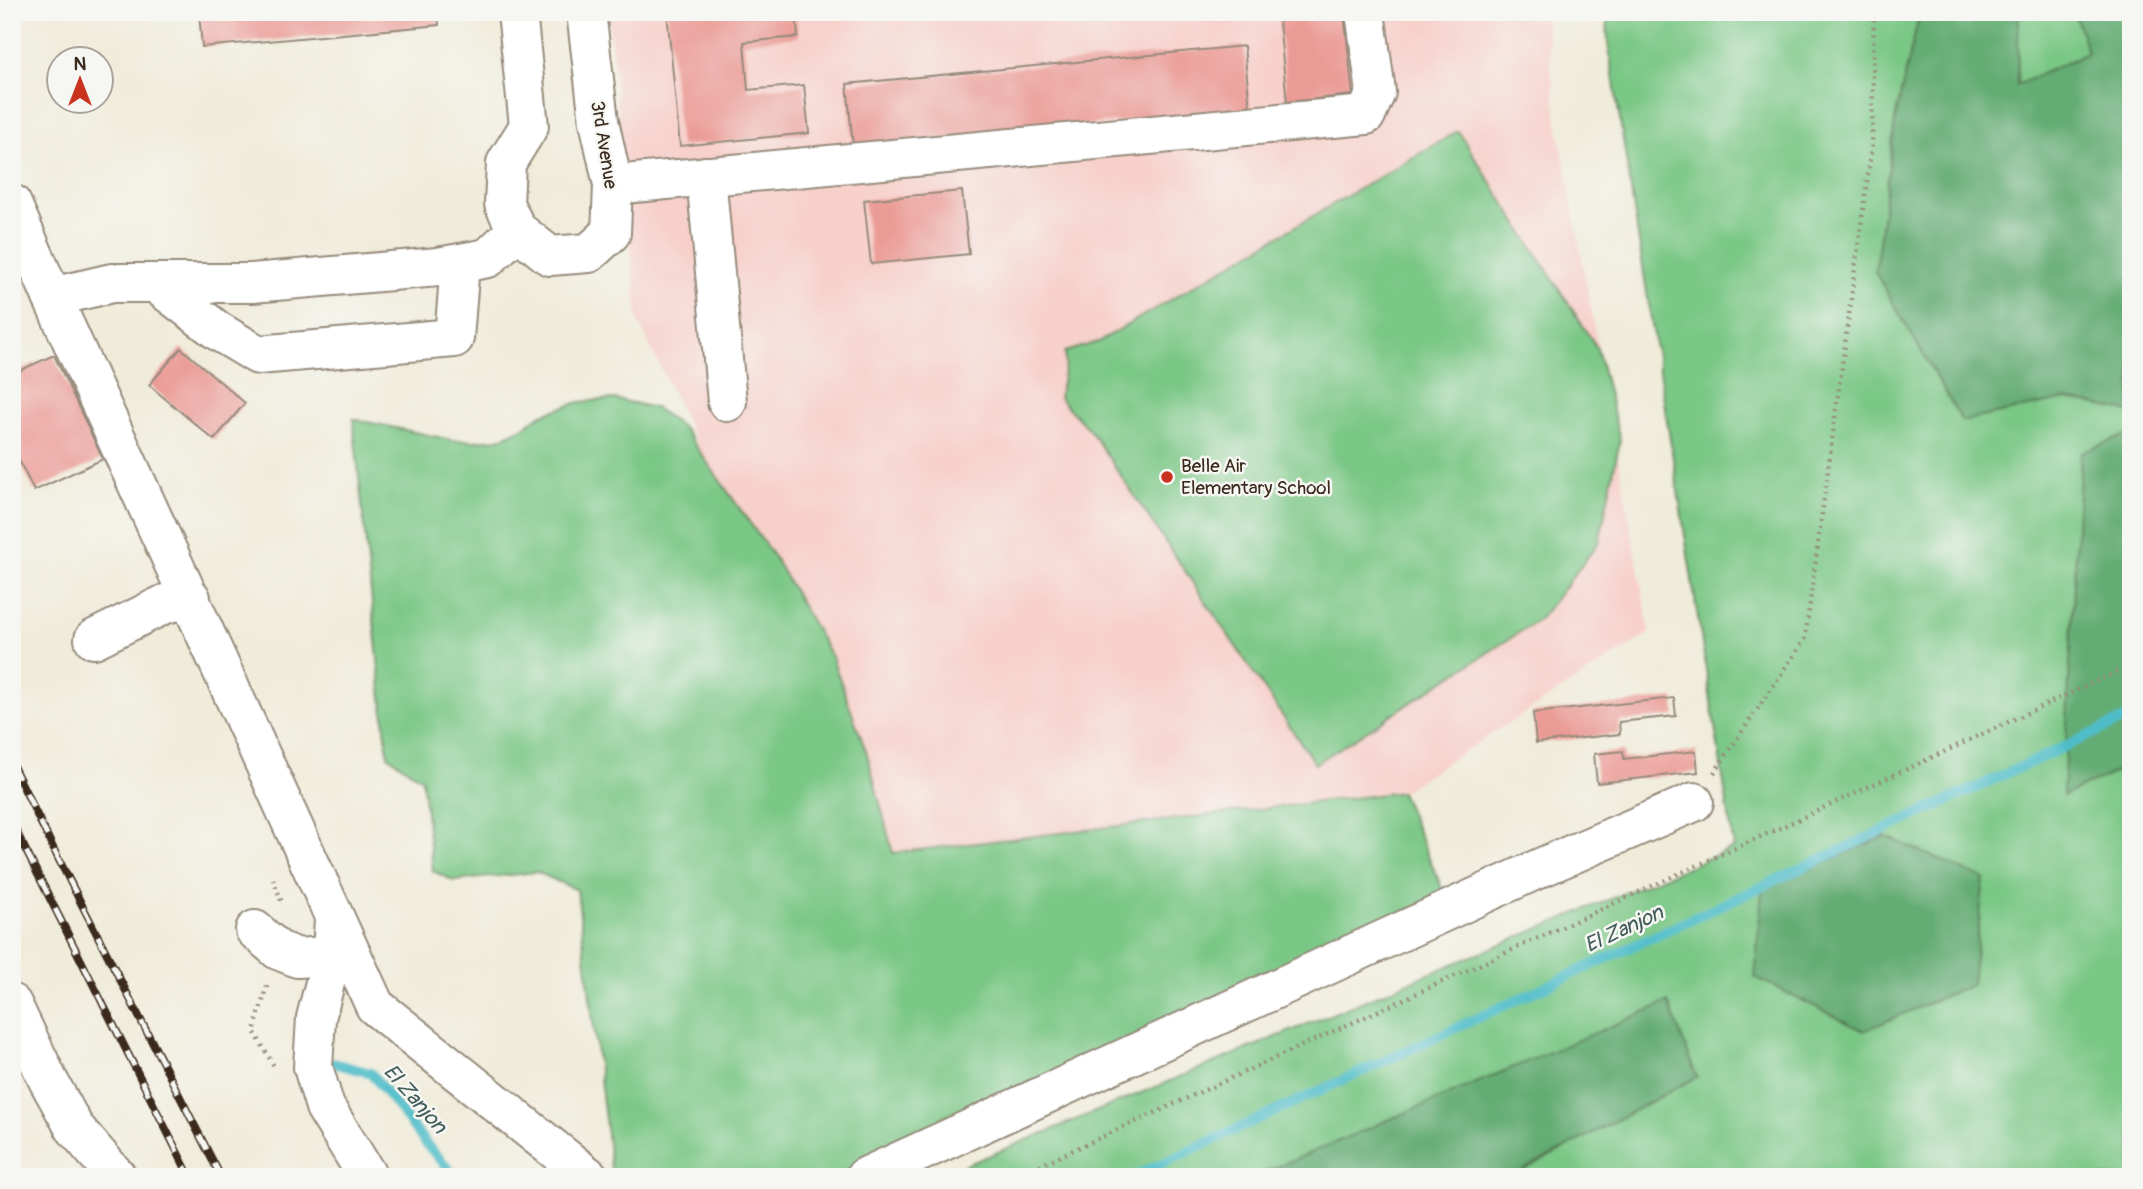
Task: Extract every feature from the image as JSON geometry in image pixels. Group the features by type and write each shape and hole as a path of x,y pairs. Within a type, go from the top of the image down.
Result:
{"street":[{"path":"52,297 112,283 252,283 460,264 488,258 517,230 504,204 506,163 529,126 517,12"},
{"name":"3rd Avenue","path":"517,230 550,256 589,253 611,233 613,185 599,121 586,12"},
{"path":"613,185 1366,115 1376,92 1365,12"},
{"path":"706,176 727,402"},
{"path":"12,204 334,916 342,954 375,1006 589,1177"},
{"path":"155,283 218,331 258,355 454,338 460,264"},
{"path":"94,639 165,604 191,598"},
{"path":"865,1177 1528,873 1694,802"},
{"path":"266,940 298,958 342,954"},
{"path":"342,954 316,1018 313,1067 325,1107 368,1177"},
{"path":"12,1004 74,1127 117,1177"}],"path":[{"path":"1694,802 1805,639 1872,144 1874,12"},
{"path":"1014,1177 2131,665"},
{"path":"254,1031 266,940 283,931 284,908 270,870"}],"shaded area":[{"name":"Belle Air Elementary School","path":"608,12 1545,12 1557,121 1650,633 1401,792 893,853 638,321"}],"green space":[{"path":"1607,12 2131,12 2131,1177 937,1177 1734,848 1608,44"},
{"path":"1920,12 2019,12 2017,85 2088,53 2074,12 2131,12 2131,412 2066,399 1962,421 1875,272 1896,114"},
{"path":"1458,131 1597,348 1620,440 1599,542 1540,619 1315,764 1092,433 1059,398 1065,352 1098,342"},
{"path":"614,399 655,408 683,428 776,560 832,658 867,754 893,853 1401,792 1444,893 837,1177 612,1177 577,890 537,872 454,881 433,871 422,779 388,756 353,419 452,440 474,441 499,439 525,427 540,415 579,402"},
{"path":"2131,433 2131,765 2063,796 2081,453"},
{"path":"1885,836 1984,879 1972,984 1864,1031 1755,977 1762,890"},
{"path":"1668,1002 1697,1077 1511,1177 1253,1177"}],"building":[{"path":"199,12 438,12 439,25 202,47"},
{"path":"667,12 796,12 798,37 744,42 748,90 804,85 809,133 680,146"},
{"path":"1278,12 1344,12 1353,95 1287,102"},
{"path":"1244,46 1250,109 853,147 847,84"},
{"path":"962,191 969,254 871,264 864,200"},
{"path":"181,348 245,403 214,440 149,385"},
{"path":"54,355 103,459 34,491 12,446 12,357 19,371"},
{"path":"1674,698 1676,716 1619,722 1620,734 1536,743 1533,713"},
{"path":"1623,751 1624,759 1696,751 1698,772 1597,783 1594,754"}],"waterway":[{"name":"El Zanjon","path":"1133,1177 2131,716"},
{"name":"El Zanjon","path":"333,1063 371,1073 427,1145 456,1177"}],"railway":[{"path":"12,764 221,1177"},
{"path":"12,823 190,1177"}],"place":[{"name":"Belle Air Elementary School","path":"1167,477"}]}
